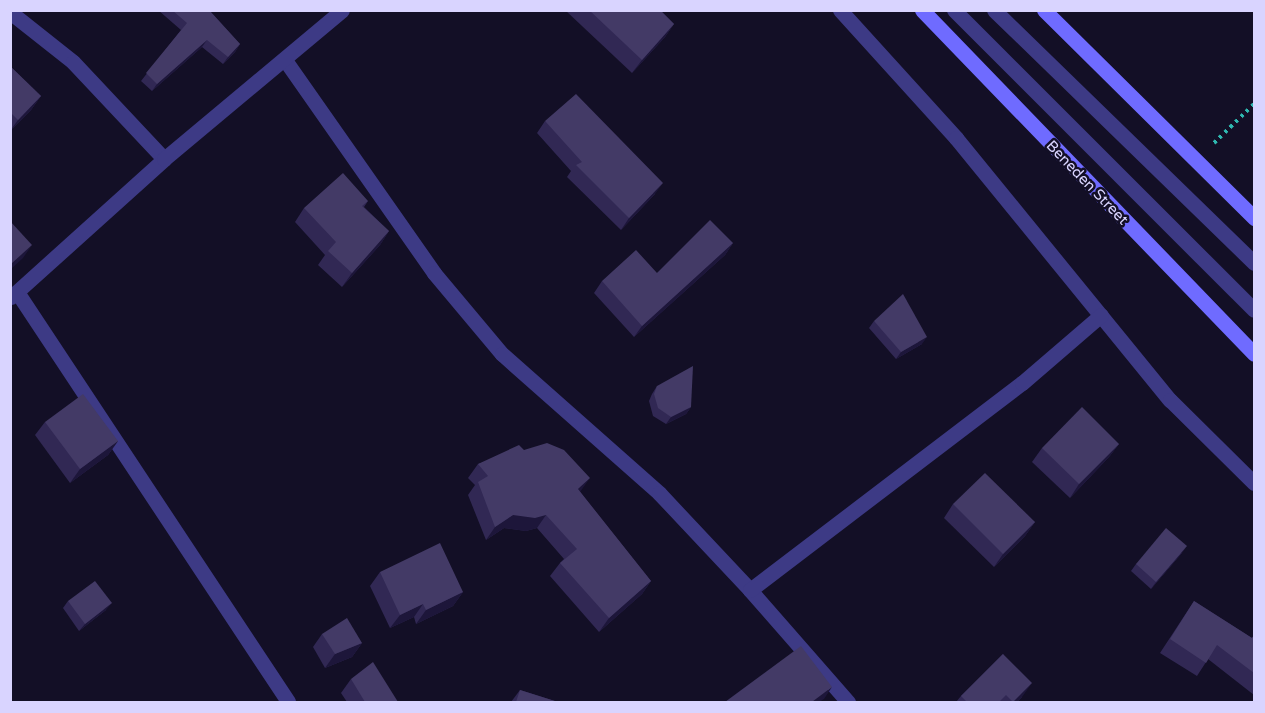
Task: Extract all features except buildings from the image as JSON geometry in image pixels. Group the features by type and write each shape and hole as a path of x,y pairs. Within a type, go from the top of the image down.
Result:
{"main road":[{"name":"Beneden Street","path":"922,10 1254,354"},
{"path":"1044,10 1197,159 1254,218"}],"street":[{"path":"288,702 14,295 164,159 342,10"},
{"path":"840,10 893,64 1170,400 1254,483"},
{"path":"954,10 1254,310"},
{"path":"994,10 1254,263"},
{"path":"10,12 73,62 164,159"},
{"path":"285,60 434,273 502,354 659,493 750,590 848,702"},
{"path":"750,590 1022,383 1101,315"}],"path":[{"path":"1197,159 1254,105"}]}
